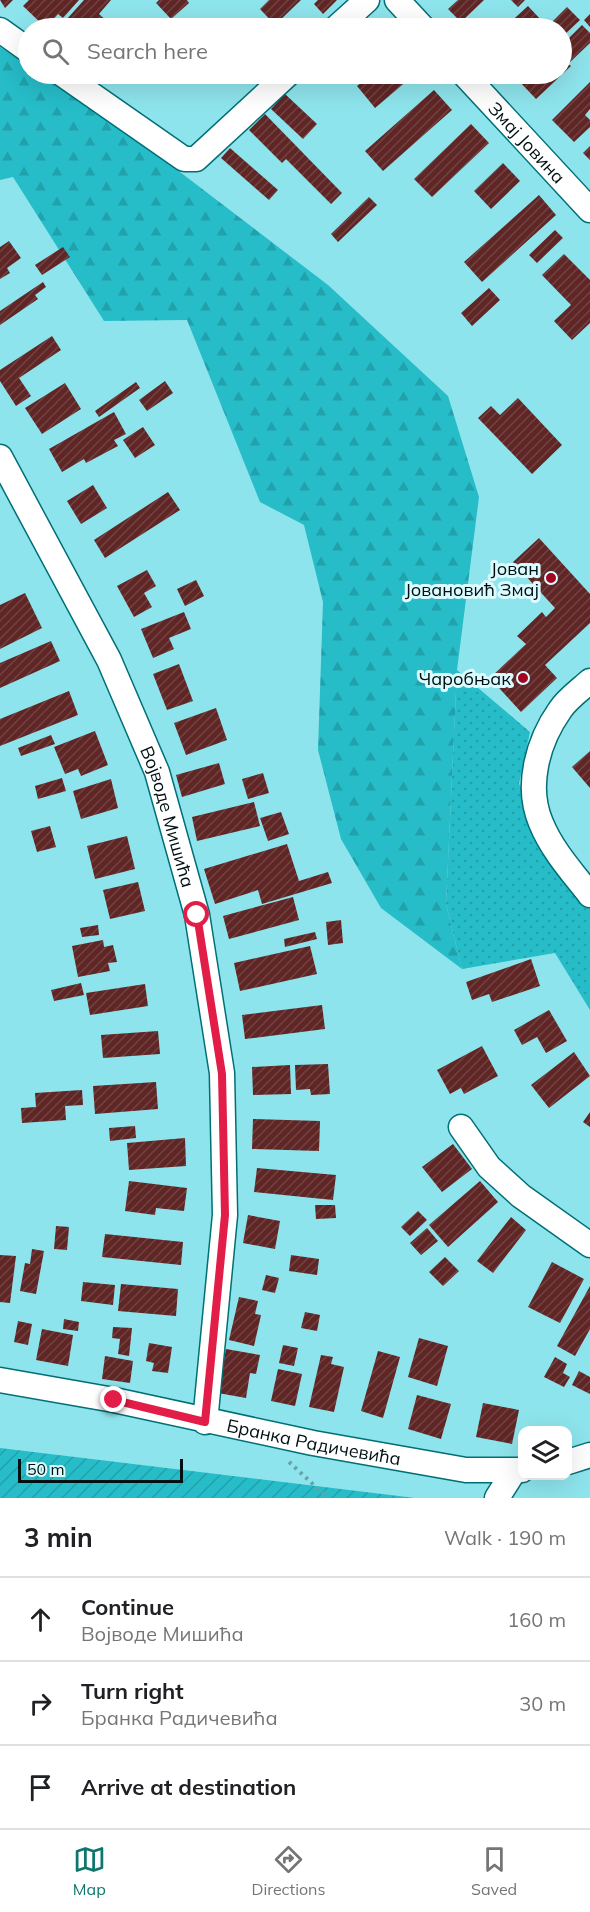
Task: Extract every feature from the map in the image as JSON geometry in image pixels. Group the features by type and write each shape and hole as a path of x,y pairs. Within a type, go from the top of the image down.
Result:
{"street":[{"path":"347,18 367,0"},
{"path":"396,0 413,18"},
{"path":"0,30 18,43"},
{"path":"76,84 184,159 196,159 277,84"},
{"name":"Змај Јовина","path":"473,84 590,210"},
{"name":"Војводе Мишића","path":"0,457 109,660 144,741 157,772 197,915 222,1074 225,1215 205,1422"},
{"path":"590,681 561,708 541,742 534,782 540,821 559,856 590,895"},
{"path":"461,1126 489,1167 520,1196 590,1245"},
{"name":"Бранка Радичевића","path":"0,1380 114,1400 205,1422 466,1470 518,1471"},
{"path":"572,1460 590,1455"},
{"path":"497,1498 518,1471"}],"path":[{"path":"258,1432 328,1498"}],"green space":[{"path":"0,47 18,58 18,84 60,84 83,98 328,285 448,396 479,497 457,670 446,904 462,969 381,908 341,839 318,750 323,602 304,525 260,502 187,320 104,321 13,177 0,180"},
{"path":"457,670 530,732 519,784 590,874 590,1010 555,953 462,969 446,904"},
{"path":"0,1448 415,1498 0,1498"}],"building":[{"path":"0,0 13,0 5,8"},
{"path":"29,0 79,0 63,18 58,14 55,18 36,18 23,6"},
{"path":"84,0 111,0 99,14 103,18 68,18"},
{"path":"159,0 187,0 189,3 170,18 156,3"},
{"path":"269,0 301,0 282,18 268,18 260,9"},
{"path":"318,0 337,0 323,14 314,4"},
{"path":"458,0 484,0 465,18 457,18 448,9"},
{"path":"511,0 525,0 518,7"},
{"path":"528,6 539,18 515,18"},
{"path":"567,7 580,20 572,28 572,18 556,18"},
{"path":"590,14 590,27 584,20"},
{"path":"582,25 590,33 590,43 572,60 572,35"},
{"path":"590,82 590,109 585,115 590,120 590,127 574,142 552,120"},
{"path":"360,84 403,84 375,108 357,86"},
{"path":"522,84 552,84 536,99"},
{"path":"434,90 452,110 383,171 365,151"},
{"path":"285,94 317,124 303,139 271,109"},
{"path":"265,114 342,193 331,204 286,159 282,163 249,130"},
{"path":"471,124 489,143 432,197 414,179"},
{"path":"590,146 590,160 583,153"},
{"path":"230,148 278,190 269,200 221,158"},
{"path":"503,163 520,181 491,209 474,191"},
{"path":"539,195 556,215 482,282 464,262"},
{"path":"369,197 377,205 338,242 331,234"},
{"path":"555,230 563,238 537,263 529,255"},
{"path":"9,241 21,258 7,268 10,273 0,279 0,247"},
{"path":"63,247 70,257 42,275 35,265"},
{"path":"564,254 590,280 590,323 572,340 554,321 571,305 542,275"},
{"path":"43,282 46,287 35,295 38,299 0,325 0,311"},
{"path":"489,288 500,300 472,326 461,313"},
{"path":"52,336 61,350 19,378 31,396 16,406 0,381 0,370"},
{"path":"165,381 173,393 147,411 139,400"},
{"path":"136,382 140,388 99,417 95,411"},
{"path":"65,383 81,409 42,434 25,408"},
{"path":"518,398 562,445 532,474 478,418 491,406 500,415"},
{"path":"114,412 126,434 114,440 118,446 86,463 84,459 62,472 49,449"},
{"path":"143,427 155,445 135,458 123,440"},
{"path":"93,485 107,508 81,524 67,501"},
{"path":"168,492 180,510 105,558 94,540"},
{"path":"539,538 590,594 590,623 545,665 557,678 521,712 490,678 526,644 517,636 542,612 546,617 555,608 513,562"},
{"path":"147,570 156,586 144,593 152,607 134,617 117,586"},
{"path":"196,580 204,596 185,606 177,589"},
{"path":"25,593 42,628 0,649 0,605"},
{"path":"184,612 191,629 169,638 174,649 153,658 141,629"},
{"path":"51,641 60,661 0,688 0,663"},
{"path":"179,664 193,701 167,710 153,674"},
{"path":"69,691 78,715 0,746 0,719"},
{"path":"216,708 227,740 186,755 174,723"},
{"path":"95,731 108,765 81,776 78,769 65,774 54,747"},
{"path":"51,735 55,744 21,756 18,748"},
{"path":"590,751 590,788 572,767"},
{"path":"219,763 225,784 182,797 176,775"},
{"path":"263,773 269,793 248,799 242,779"},
{"path":"62,778 66,791 38,799 35,786"},
{"path":"111,779 118,808 81,819 73,791"},
{"path":"254,802 260,826 197,841 192,817"},
{"path":"281,812 289,834 268,841 260,818"},
{"path":"50,826 56,847 37,852 31,831"},
{"path":"127,836 135,869 95,879 87,846"},
{"path":"287,844 299,881 328,872 332,883 262,904 258,890 215,904 204,869"},
{"path":"138,882 145,911 110,919 103,890"},
{"path":"293,897 299,920 229,939 223,916"},
{"path":"341,920 343,943 328,945 326,922"},
{"path":"98,925 99,935 82,937 80,928"},
{"path":"315,932 317,939 285,947 284,939"},
{"path":"103,940 104,947 113,945 117,962 108,963 110,971 78,977 72,946"},
{"path":"310,946 317,974 240,991 234,963"},
{"path":"531,959 540,986 492,1002 489,994 472,1000 466,982"},
{"path":"81,983 84,995 54,1001 51,990"},
{"path":"145,984 148,1006 90,1015 86,993"},
{"path":"322,1005 325,1029 245,1039 242,1015"},
{"path":"549,1010 567,1041 546,1053 537,1037 522,1045 514,1030"},
{"path":"158,1031 160,1054 103,1058 101,1035"},
{"path":"482,1046 498,1076 464,1094 461,1088 450,1094 437,1070"},
{"path":"574,1052 590,1076 549,1108 531,1085"},
{"path":"328,1064 330,1094 311,1095 310,1089 296,1090 295,1065"},
{"path":"290,1065 291,1094 253,1095 252,1067"},
{"path":"156,1082 158,1109 95,1114 93,1086"},
{"path":"82,1090 83,1105 65,1106 66,1120 22,1123 21,1108 36,1107 35,1093"},
{"path":"590,1112 590,1127 583,1122"},
{"path":"253,1119 320,1121 319,1151 252,1149"},
{"path":"135,1126 136,1138 110,1141 109,1128"},
{"path":"185,1138 186,1166 129,1170 127,1143"},
{"path":"453,1144 472,1169 442,1192 422,1167"},
{"path":"257,1168 336,1175 333,1200 254,1192"},
{"path":"129,1181 187,1188 184,1211 156,1208 155,1215 125,1211"},
{"path":"480,1181 498,1202 448,1247 429,1225"},
{"path":"315,1205 335,1205 336,1218 316,1219"},
{"path":"418,1211 427,1220 410,1236 401,1227"},
{"path":"248,1215 280,1221 275,1249 243,1243"},
{"path":"511,1217 526,1230 493,1273 477,1261"},
{"path":"56,1226 69,1227 67,1250 54,1249"},
{"path":"427,1228 438,1241 421,1255 410,1243"},
{"path":"105,1234 183,1242 181,1265 102,1257"},
{"path":"32,1249 44,1251 36,1294 20,1291 25,1263 30,1264"},
{"path":"0,1255 16,1256 10,1303 0,1302"},
{"path":"291,1255 319,1259 317,1275 289,1271"},
{"path":"445,1257 459,1271 443,1286 429,1272"},
{"path":"552,1262 584,1279 560,1323 528,1307"},
{"path":"266,1275 279,1278 275,1293 262,1290"},
{"path":"83,1282 115,1285 113,1305 81,1301"},
{"path":"121,1284 178,1289 176,1316 118,1311"},
{"path":"590,1286 590,1329 575,1356 557,1346"},
{"path":"239,1297 258,1301 255,1314 261,1315 254,1346 229,1340"},
{"path":"305,1312 320,1315 317,1331 301,1328"},
{"path":"64,1319 79,1322 78,1331 63,1329"},
{"path":"18,1321 32,1324 28,1345 14,1342"},
{"path":"113,1327 132,1328 129,1356 118,1354 120,1339 112,1338"},
{"path":"42,1329 73,1335 68,1366 36,1360"},
{"path":"419,1338 448,1346 437,1386 408,1377"},
{"path":"149,1343 172,1347 168,1373 152,1371 154,1363 146,1361"},
{"path":"283,1345 298,1348 294,1366 279,1363"},
{"path":"226,1349 260,1355 256,1374 250,1373 246,1398 218,1393"},
{"path":"378,1351 400,1357 383,1418 361,1411"},
{"path":"321,1355 333,1357 331,1364 344,1367 334,1412 309,1407"},
{"path":"105,1356 133,1361 130,1383 102,1379"},
{"path":"555,1357 567,1364 563,1373 570,1377 564,1387 544,1377"},
{"path":"278,1369 302,1374 295,1406 271,1401"},
{"path":"579,1371 590,1377 590,1394 572,1385"},
{"path":"417,1395 451,1404 441,1439 408,1429"},
{"path":"483,1403 519,1410 512,1444 476,1437"}],"place":[{"name":"Јован Јовановић Змај","path":"551,578"},
{"name":"Чаробњак","path":"523,678"}],"route":[{"path":"114,1400 205,1422 216,1329 225,1215 222,1074 197,915"}]}
